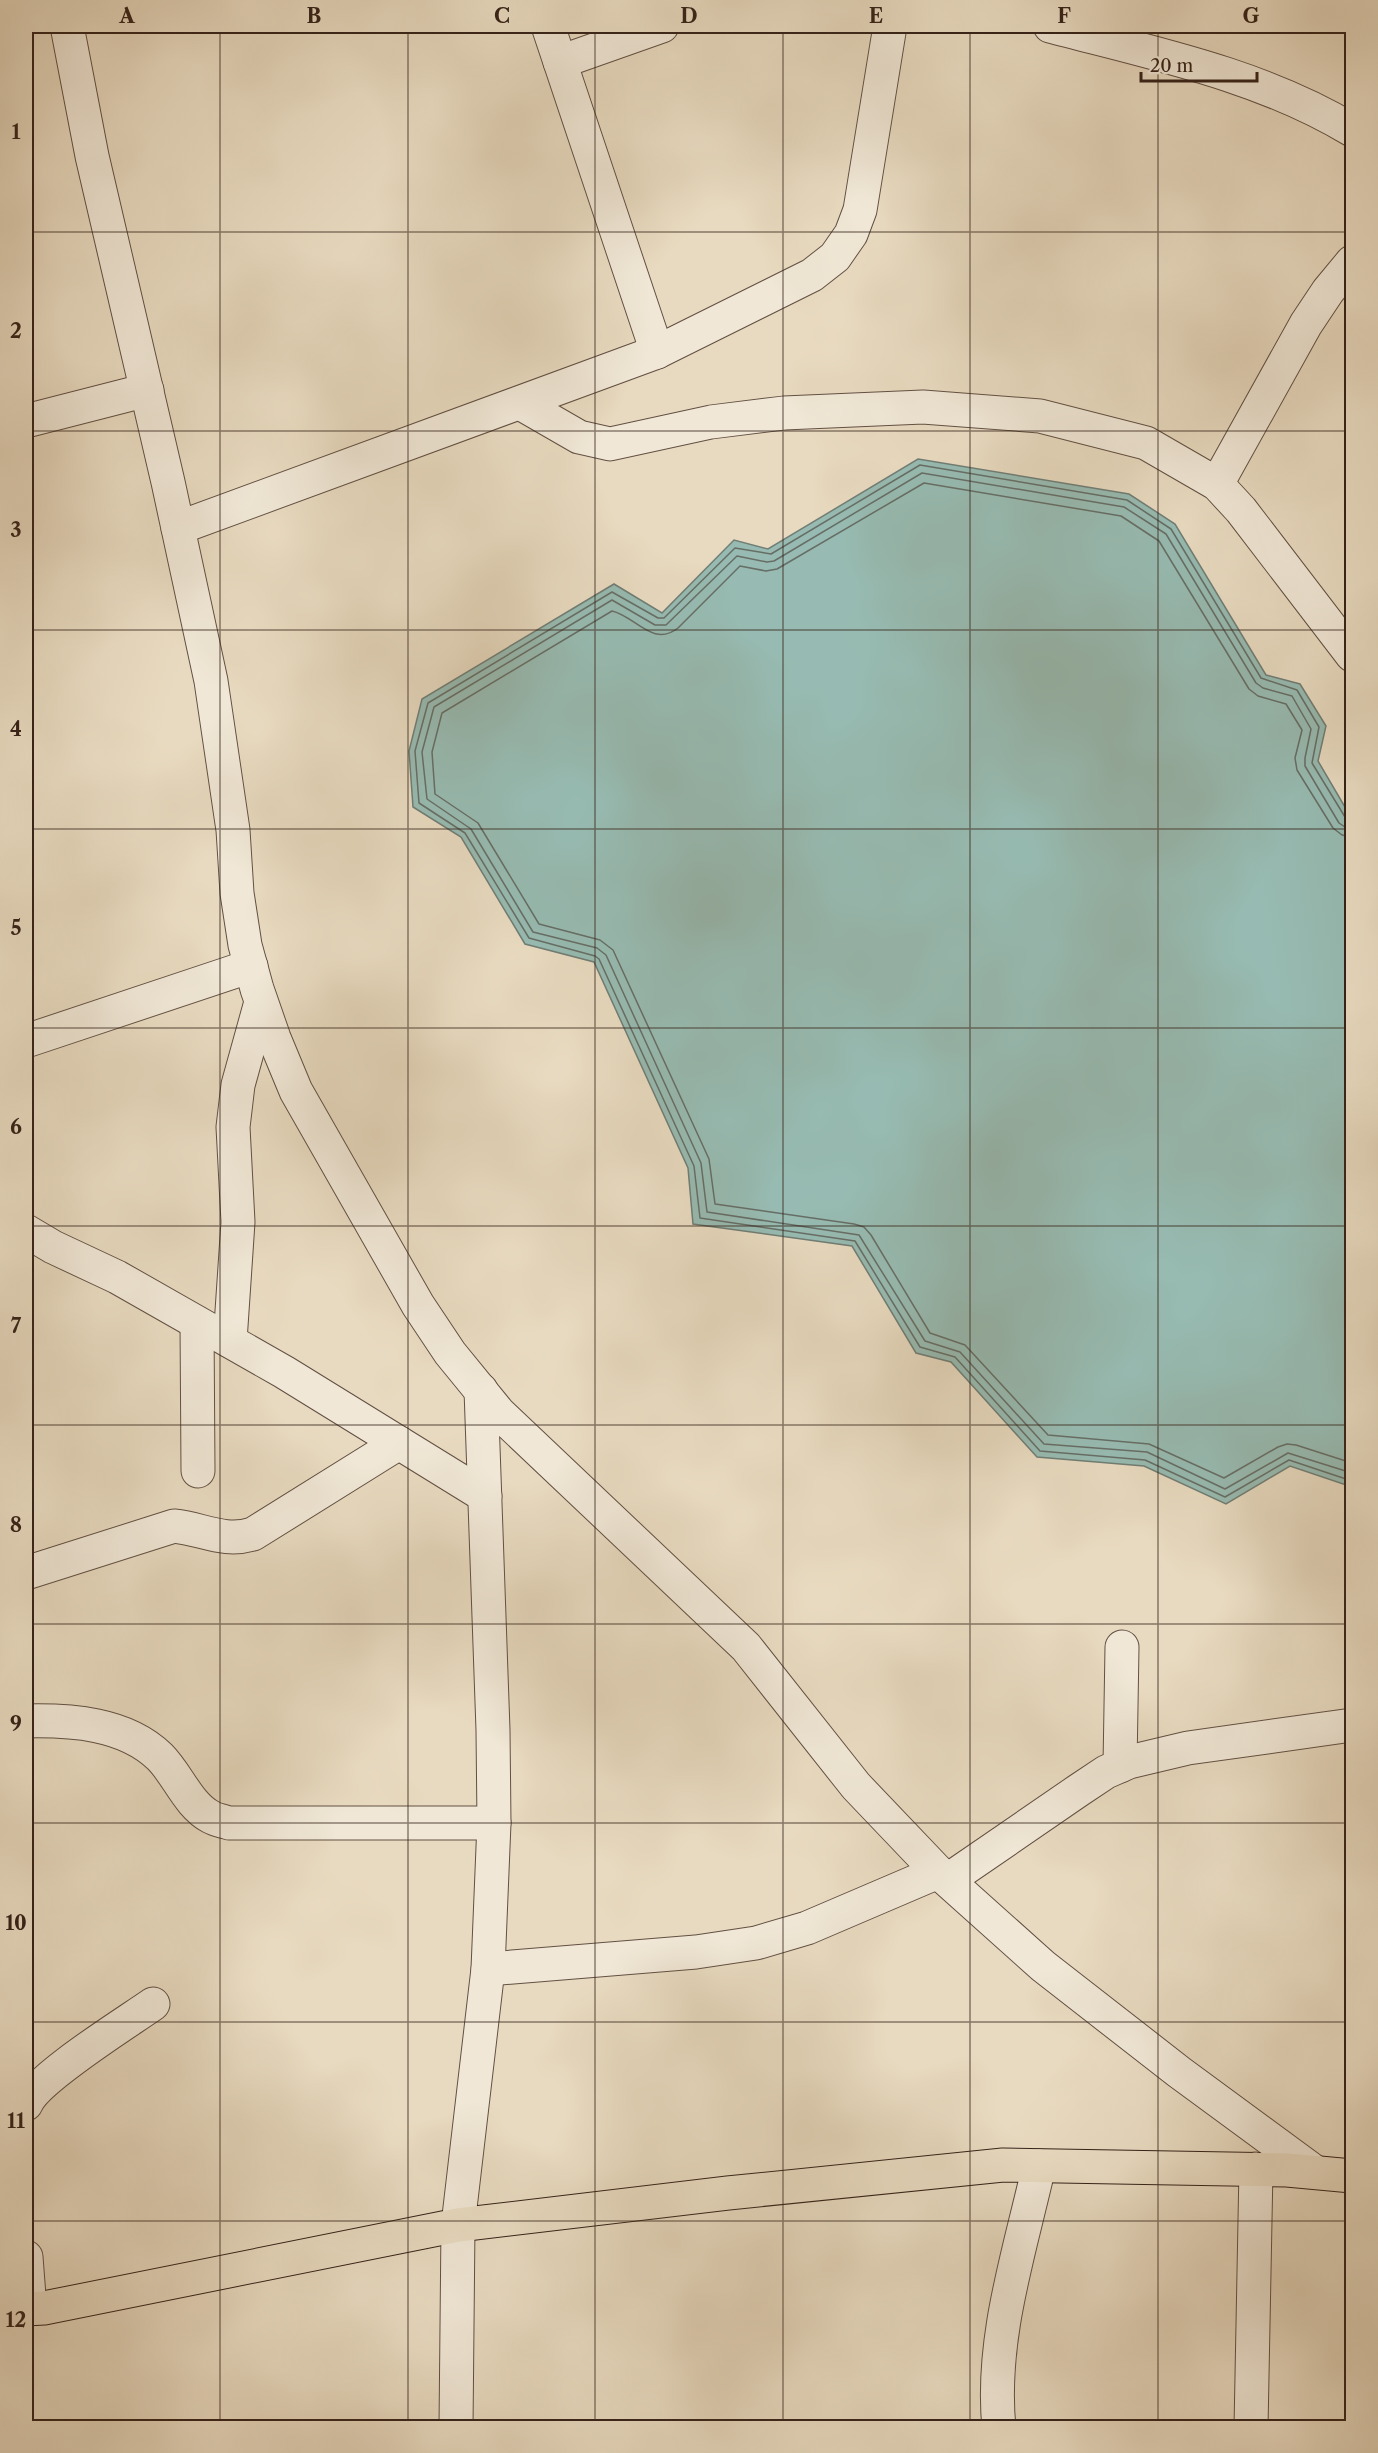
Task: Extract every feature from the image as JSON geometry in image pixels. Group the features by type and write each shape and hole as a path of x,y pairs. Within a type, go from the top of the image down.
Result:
{"main road":[{"path":"28,2309 458,2225 739,2192 1003,2165 1256,2169 1353,2176"}],"street":[{"path":"67,26 92,156 147,390 211,681 233,830 237,892 250,966 274,1038 296,1090 418,1305 450,1353 499,1413 746,1647 856,1786 943,1876 1043,1966 1179,2072 1315,2172"},
{"path":"548,26 657,352"},
{"path":"560,62 662,26"},
{"path":"178,528 657,352 812,275 835,257 851,234 860,210 890,26"},
{"path":"1050,26 1168,57 1282,94 1324,113 1353,130"},
{"path":"1216,484 1306,324 1328,291 1353,262"},
{"path":"26,421 147,390"},
{"path":"520,403 579,437 610,444 711,422 784,413 923,407 1040,416 1146,443 1216,484 1241,510 1353,655"},
{"path":"26,1041 250,966"},
{"path":"230,1341 238,1222 233,1127 238,1085 261,1002"},
{"path":"26,1231 53,1247 117,1277 230,1341 485,1496"},
{"path":"197,1323 198,1471"},
{"path":"456,2427 458,2225 488,1969 494,1823 480,1390"},
{"path":"26,1573 174,1526 196,1528 225,1538 238,1539 253,1534 399,1443"},
{"path":"1120,1766 1122,1647"},
{"path":"26,1721 103,1726 134,1738 160,1756 194,1801 210,1816 228,1822 494,1823"},
{"path":"488,1969 696,1952 756,1943 807,1928 943,1876 1120,1766 1158,1754 1188,1748 1353,1725"},
{"path":"26,2104 28,2099 53,2074 153,2004"},
{"path":"999,2427 998,2360 1004,2319 1040,2166"},
{"path":"1251,2427 1256,2169"},
{"path":"26,2257 28,2309"}],"water":[{"path":"918,459 1129,494 1175,524 1266,675 1300,684 1326,726 1318,761 1352,819 1352,1487 1290,1466 1226,1504 1144,1466 1037,1457 951,1362 916,1353 852,1246 693,1224 688,1168 594,962 525,944 461,837 413,807 409,751 422,699 614,584 662,613 734,540 768,549"}]}
